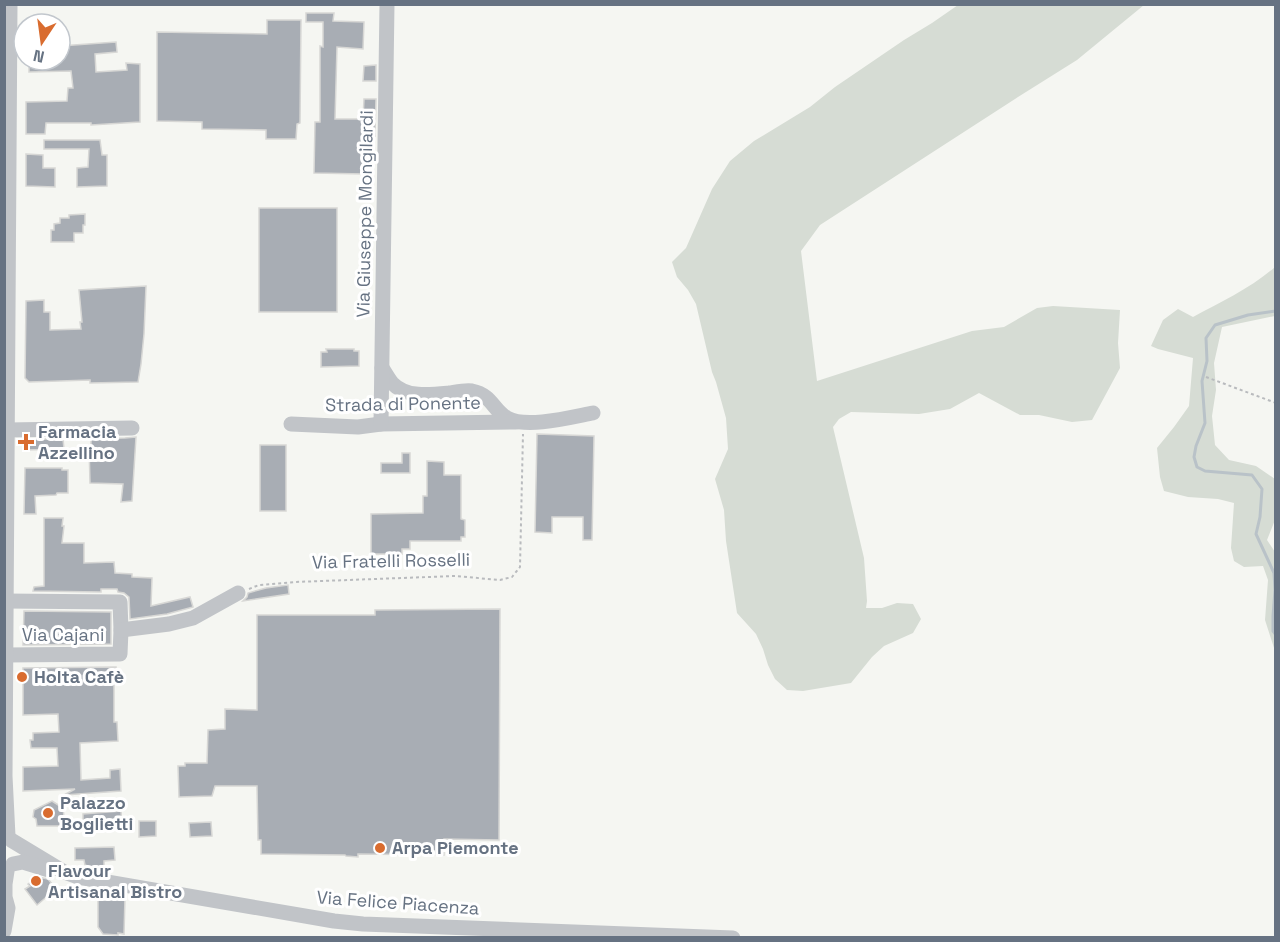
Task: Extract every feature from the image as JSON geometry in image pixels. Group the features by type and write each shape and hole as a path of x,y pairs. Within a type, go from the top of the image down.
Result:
{"street":[{"path":"4,931 8,908 5,884 8,869 15,856 15,848 8,837 5,777 7,108 10,4"},
{"name":"Via Giuseppe Mongilardi","path":"381,424 387,4"},
{"name":"Strada di Ponente","path":"381,368 393,384 408,392 426,395 470,390 484,395 505,418 519,422"},
{"name":"Strada di Ponente","path":"291,424 358,427 381,424 536,422 593,413"},
{"path":"7,430 132,428"},
{"path":"5,601 120,602 121,630 170,624 193,618 238,593"},
{"name":"Via Cajani","path":"6,655 120,654 121,630"},
{"name":"Via Felice Piacenza","path":"8,837 64,872 78,877 334,921 733,938"},
{"name":"Via Felice Piacenza","path":"8,869 23,862 64,872"}],"path":[{"path":"1206,376 1275,403"},
{"name":"Via Fratelli Rosselli","path":"238,593 259,585 296,582 455,576 500,580 512,577 520,567 519,422"}],"shaded area":[{"path":"958,5 1144,5 1077,60 820,225 801,251 817,381 972,331 1004,327 1037,308 1053,306 1120,310 1118,343 1120,368 1092,420 1072,422 1039,415 1020,415 979,393 950,409 919,414 851,412 839,419 833,427 864,558 866,608 882,608 897,603 913,604 921,619 913,633 884,646 851,683 803,691 787,690 775,679 756,634 737,613 726,541 724,510 715,479 728,449 726,418 712,372 696,304 677,277 672,262 686,248 712,189 730,161 754,141 810,107 835,87"},
{"path":"1275,267 1275,316 1222,327 1214,363 1216,390 1212,416 1215,445 1229,460 1256,466 1275,479 1275,520 1267,540 1275,552 1275,651 1265,620 1268,580 1263,566 1244,567 1234,561 1231,548 1234,503 1218,499 1188,497 1164,491 1157,448 1189,406 1193,358 1151,346 1163,320 1178,309 1193,317 1246,288"}],"building":[{"path":"306,13 334,13 333,21 364,22 363,49 337,47 335,119 363,119 364,99 376,99 375,136 365,136 365,174 314,173 315,122 320,122 320,46 323,47 323,22 306,22"},
{"path":"267,20 301,20 300,123 297,124 296,139 266,139 266,130 202,129 202,122 157,121 157,32 267,34"},
{"path":"116,42 117,52 95,54 96,72 127,70 126,63 140,64 140,122 91,125 91,123 46,123 45,134 26,134 26,102 67,101 68,88 73,88 72,45"},
{"path":"376,65 376,81 363,81 364,66"},
{"path":"44,140 100,140 102,155 107,155 107,186 77,187 77,168 88,167 89,149 44,149"},
{"path":"26,154 43,155 43,168 55,168 55,187 26,186"},
{"path":"259,208 337,208 337,312 259,312"},
{"path":"85,214 83,233 74,233 74,242 51,242 51,230 54,230 54,224 60,223 60,218"},
{"path":"146,286 144,334 138,382 90,383 90,380 29,382 25,378 26,301 44,300 44,312 50,312 50,330 81,329 79,290"},
{"path":"326,349 359,351 359,366 321,367 321,352 327,352"},
{"path":"537,434 594,436 592,540 583,540 583,517 552,517 552,533 535,532"},
{"path":"136,437 132,501 121,502 123,484 90,483 89,445 91,445 91,439"},
{"path":"25,439 63,439 64,449 25,450"},
{"path":"260,445 286,445 286,511 260,511"},
{"path":"402,453 410,453 410,473 381,473 381,463 402,463"},
{"path":"427,461 444,462 444,475 461,475 461,519 465,520 465,537 461,537 461,541 410,541 410,549 402,549 402,554 371,554 371,514 423,513 423,496 427,496"},
{"path":"25,468 68,470 68,493 35,496 36,514 24,514"},
{"path":"44,518 63,518 62,543 84,543 84,563 114,562 115,573 152,578 151,606 190,597 193,607 167,614 130,619 129,597 118,592 117,589 101,589 101,592 33,591 34,587 44,586"},
{"path":"288,585 289,594 243,601 248,593"},
{"path":"500,609 499,840 444,839 444,855 358,854 358,857 261,854 261,840 258,840 257,786 215,786 212,796 179,797 178,766 185,766 185,763 207,763 208,730 225,729 225,709 257,710 257,615 375,615 375,610"},
{"path":"24,611 111,612 111,644 23,645"},
{"path":"116,667 114,722 117,722 118,741 80,743 81,780 110,778 110,770 120,769 121,791 64,795 75,789 23,791 23,767 58,766 57,748 31,748 30,740 33,740 33,733 59,732 58,714 23,715 23,668"},
{"name":"Palazzo Boglietti","path":"52,801 63,808 65,826 37,826 36,819 33,817 34,810"},
{"path":"121,811 122,826 83,828 83,814"},
{"path":"139,821 156,821 156,836 139,837"},
{"path":"211,822 212,836 190,837 189,823"},
{"path":"114,847 115,860 104,861 104,867 90,867 85,865 84,860 75,860 75,848"},
{"path":"38,877 48,879 56,889 37,905 25,889"},
{"path":"98,896 125,897 124,934 103,934 98,927"}],"waterway":[{"path":"1276,311 1248,315 1215,325 1206,338 1207,361 1202,381 1205,423 1194,457 1197,467 1205,471 1252,475 1262,489 1256,534 1274,573 1273,631 1276,635"}],"place":[{"name":"Farmacia Azzellino","path":"26,442"},
{"name":"Holta Cafè","path":"22,677"},
{"name":"Palazzo Boglietti","path":"48,813"},
{"name":"Arpa Piemonte","path":"380,848"},
{"name":"Flavour Artisanal Bistro","path":"36,881"}]}
